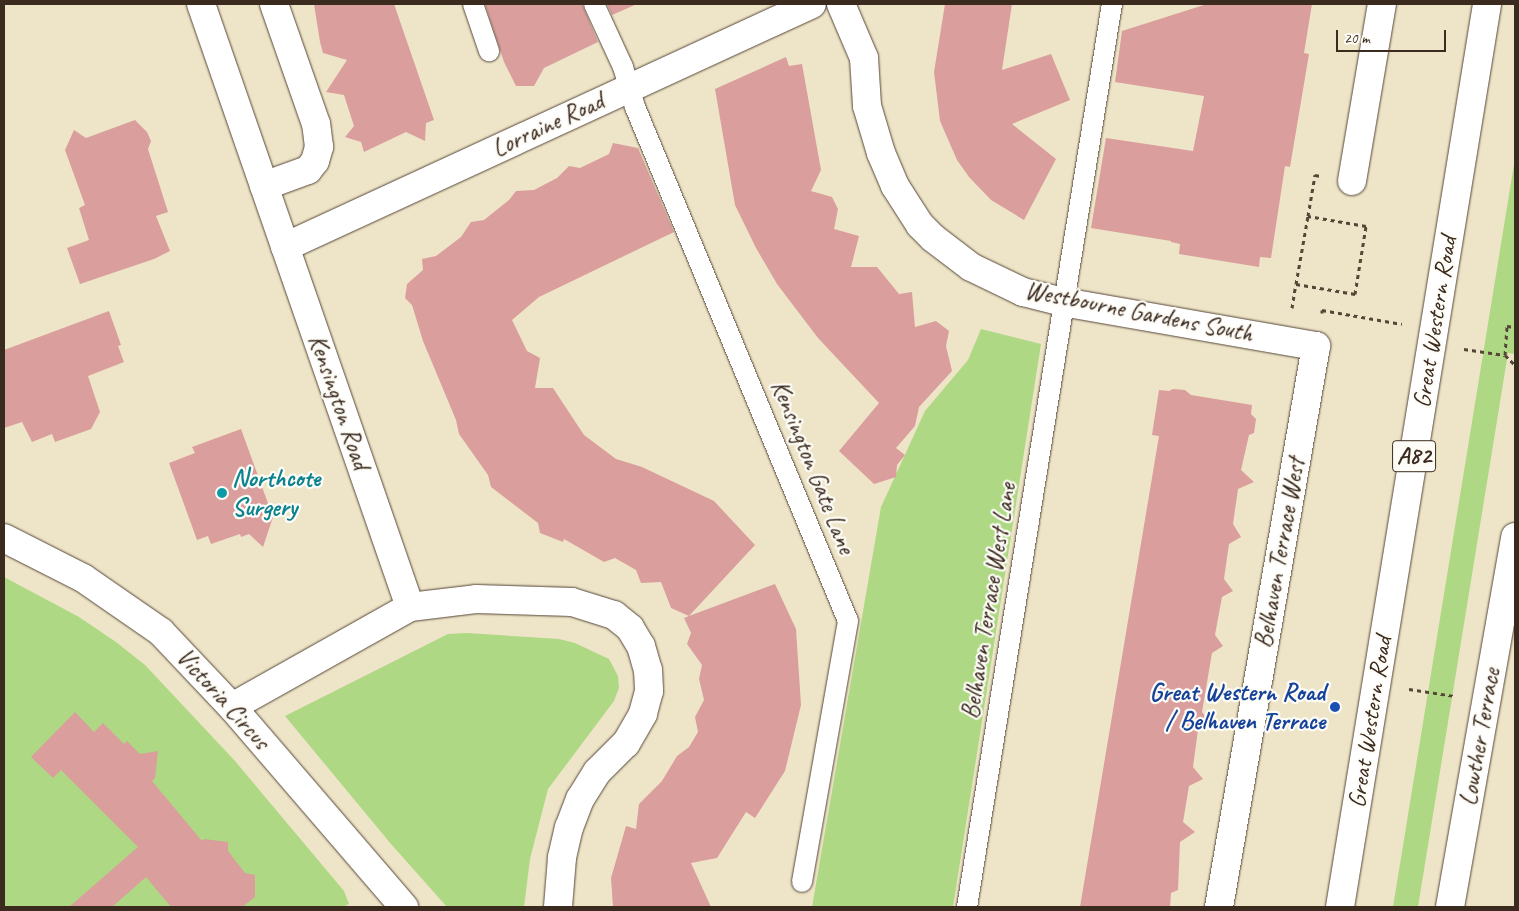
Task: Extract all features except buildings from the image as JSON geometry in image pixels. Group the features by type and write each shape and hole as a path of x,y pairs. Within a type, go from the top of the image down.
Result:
{"street":[{"name":"Kensington Road","path":"201,4 410,607"},
{"path":"264,186 308,170 314,161 319,147 316,124 274,4"},
{"name":"Lorraine Road","path":"285,247 812,4"},
{"name":"Westbourne Gardens South","path":"841,4 864,58 867,106 881,153 895,186 920,225 932,238 971,267 1023,292 1063,302 1316,346"},
{"path":"1352,181 1382,4"},
{"name":"Great Western Road","path":"1340,907 1487,4"},
{"name":"Belhaven Terrace West","path":"1219,907 1316,346"},
{"name":"Lowther Terrace","path":"1450,907 1486,702 1505,652 1515,537"},
{"name":"Victoria Circus","path":"4,538 83,578 161,632 232,707 404,907"},
{"path":"232,707 410,607 476,599 572,602 614,615 630,628 641,646 649,691 643,714 626,743 597,772 580,799 569,827 562,858 558,907"}],"lane":[{"path":"473,4 490,51"},
{"name":"Kensington Gate Lane","path":"594,4 623,67 629,87 848,621 802,882"},
{"name":"Belhaven Terrace West Lane","path":"967,907 1112,4"}],"path":[{"path":"1287,341 1315,175 1352,181"},
{"path":"1296,284 1355,294 1366,226 1308,216"},
{"path":"1316,346 1322,310 1505,355 1515,365"},
{"path":"1505,355 1507,326 1515,327"},
{"path":"1377,683 1486,702"}],"green space":[{"path":"1515,158 1515,354 1508,353 1418,907 1393,907"},
{"path":"981,329 1041,344 953,907 812,907 881,507 925,411 968,360"},
{"path":"4,577 79,617 116,642 145,665 235,761 344,891 349,904 343,907 4,907"},
{"path":"467,633 559,639 575,643 609,659 618,676 619,688 614,701 548,789 530,859 524,907 447,907 391,844 285,716 448,634"}],"place":[{"name":"Northcote Surgery","path":"222,493"},
{"name":"Great Western Road / Belhaven Terrace","path":"1335,707"}]}
